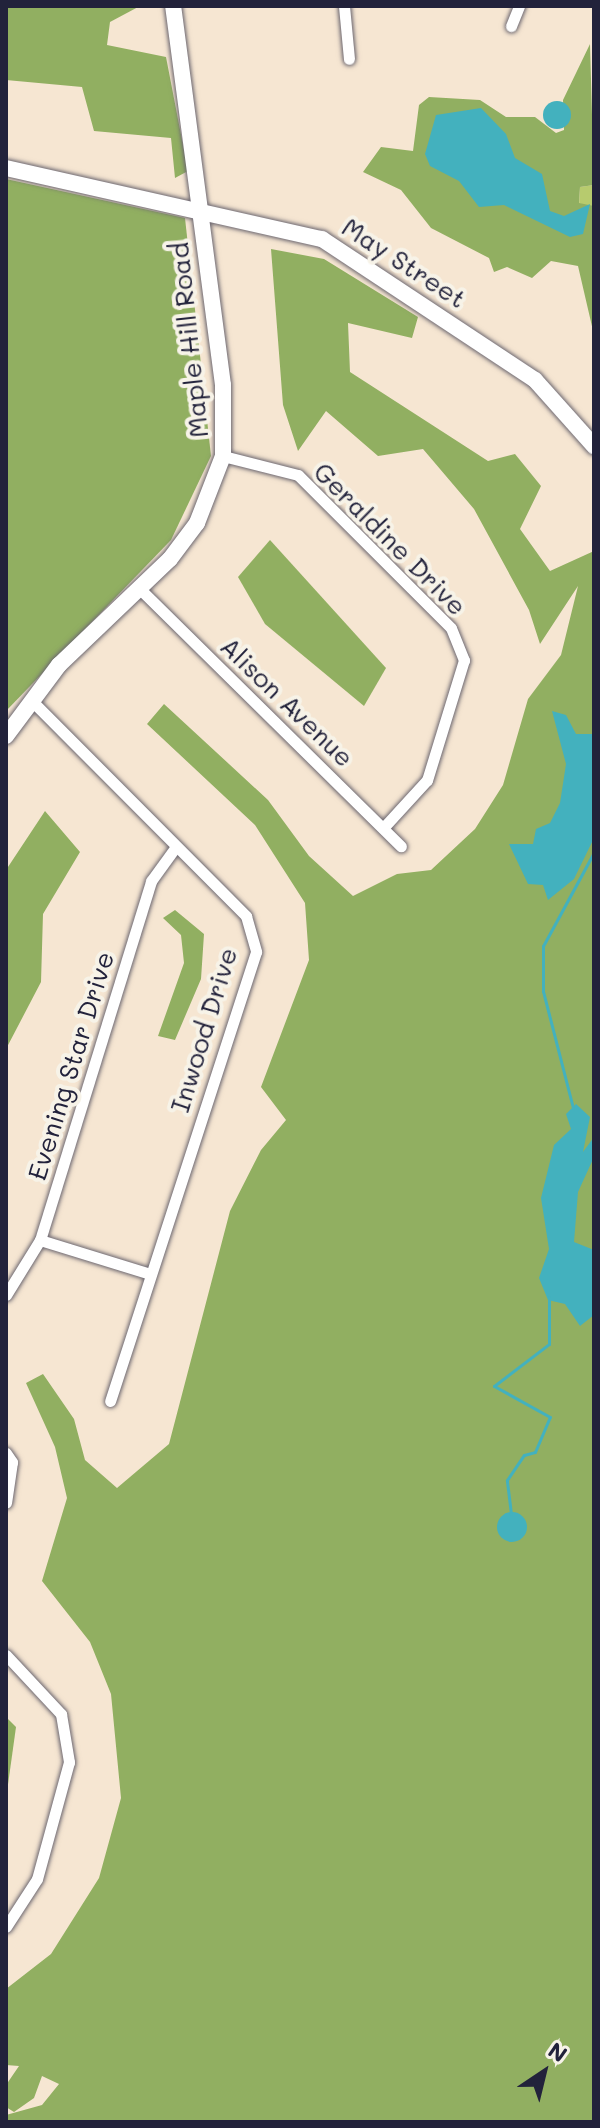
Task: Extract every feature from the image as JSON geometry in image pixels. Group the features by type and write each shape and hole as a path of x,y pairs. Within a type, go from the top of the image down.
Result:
{"street":[{"name":"Maple Hill Road","path":"6,736 31,700 141,590 197,523 223,456 223,385 173,6"},
{"path":"344,6 349,59"},
{"path":"511,26 519,6"},
{"name":"May Street","path":"6,168 200,208 312,235 354,256 535,380 594,446"},
{"name":"Geraldine Drive","path":"223,456 298,475 451,628 464,660 427,780 383,828"},
{"name":"Alison Avenue","path":"141,590 401,846"},
{"name":"Inwood Drive","path":"31,700 246,916 256,952 147,1273 110,1401"},
{"name":"Evening Star Drive","path":"6,1295 40,1240 151,881 175,848"},
{"path":"40,1240 147,1273"},
{"path":"6,1453 12,1462 6,1503"},
{"path":"6,1655 61,1714 69,1762 37,1879 6,1927"}],"green space":[{"path":"6,6 140,6 110,22 107,45 166,57 188,171 175,178 171,138 94,131 82,87 6,80"},
{"path":"590,44 594,185 580,187 579,203 594,206 594,335 578,266 551,261 532,278 507,267 494,272 489,258 431,228 401,190 363,172 381,147 413,151 419,105 429,97 480,100 506,117 535,117 556,133 564,130 563,100"},
{"path":"6,179 185,218 211,456 171,540 6,711"},
{"path":"594,185 594,206 588,210 579,205 580,187"},
{"path":"271,249 324,259 418,317 412,338 348,323 350,372 488,461 515,454 541,486 520,529 550,571 594,551 594,2122 6,2122 6,2115 42,2105 59,2084 42,2076 34,2098 14,2112 6,2107 6,2085 19,2066 6,2065 6,1989 51,1954 99,1878 121,1798 111,1694 90,1642 42,1581 67,1498 55,1447 26,1383 43,1374 74,1419 85,1460 117,1488 169,1444 230,1211 261,1150 286,1120 261,1087 309,960 305,903 255,825 147,724 164,704 268,800 309,856 353,896 397,874 431,870 475,829 503,785 528,699 561,655 578,586 540,644 529,610 474,509 423,449 378,456 326,411 298,451 283,405"},
{"path":"270,540 386,668 364,706 265,624 238,577"},
{"path":"45,811 80,852 43,914 41,982 6,1049 6,870"},
{"path":"175,910 204,934 201,979 175,1040 158,1036 184,963 181,935 163,918"},
{"path":"6,1717 16,1727 6,1799"}],"water":[{"path":"557,101 567,105 571,115 567,125 557,129 547,125 543,115 547,105"},
{"path":"481,108 506,134 515,158 542,174 550,211 564,216 590,204 583,234 570,237 504,205 479,207 459,181 430,166 425,154 436,115"},
{"path":"552,711 566,715 576,734 594,734 594,838 574,879 548,900 543,885 528,884 509,844 533,844 536,829 550,823 560,803 566,764"},
{"path":"576,1104 590,1117 583,1152 594,1137 594,1157 578,1192 574,1242 594,1250 594,1315 580,1326 565,1304 548,1300 539,1278 549,1249 541,1198 554,1145 571,1129 566,1114"},
{"path":"512,1512 522,1517 527,1527 522,1537 512,1542 502,1537 497,1527 502,1517"}],"waterway":[{"path":"573,1108 543,991 543,946 594,852"},
{"path":"511,1514 507,1480 524,1455 535,1452 550,1417 494,1386 549,1344 549,1297"}]}
